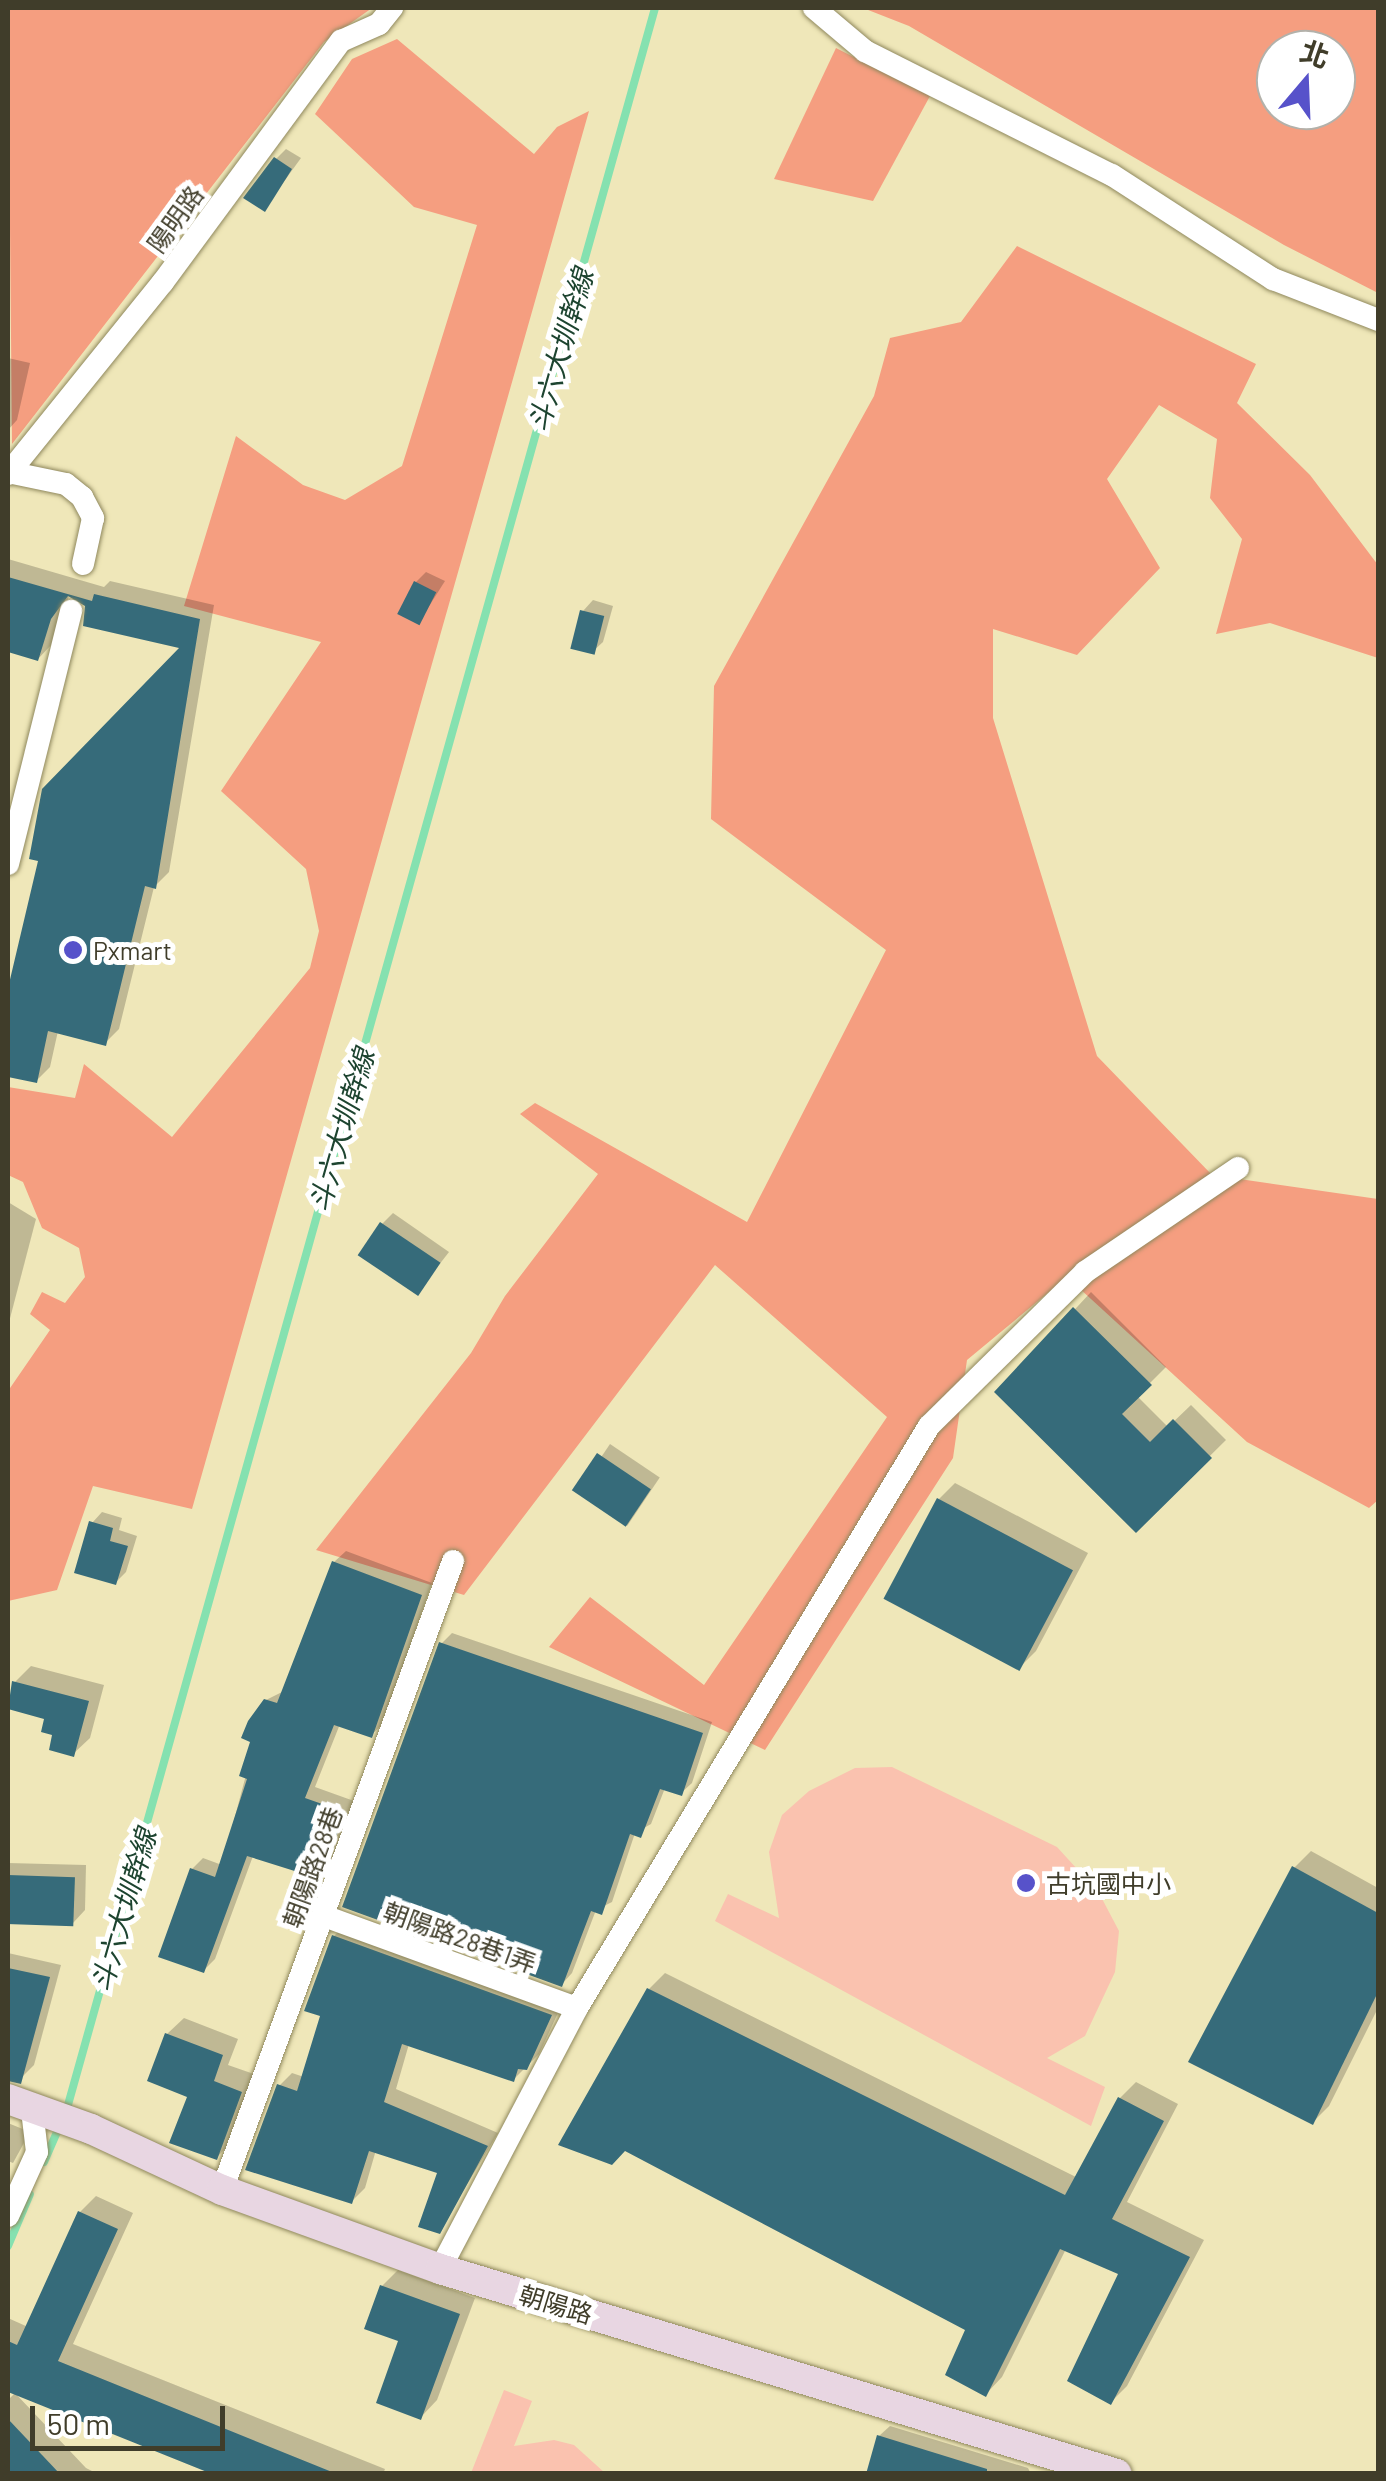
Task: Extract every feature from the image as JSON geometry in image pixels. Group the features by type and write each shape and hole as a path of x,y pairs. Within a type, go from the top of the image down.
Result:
{"main road":[{"name":"朝陽路","path":"20,2104 91,2128 222,2190 440,2269 1079,2468 1117,2474"}],"street":[{"name":"陽明路","path":"8,473 163,282 340,41 379,24 392,8"},
{"path":"814,8 865,51 1112,176 1273,278 1378,320"},
{"path":"8,473 66,484 82,496 94,518 83,564"},
{"path":"8,864 18,761 72,610"},
{"path":"440,2269 578,2008 930,1426 1085,1272 1238,1168"},
{"name":"朝陽路28巷","path":"222,2190 452,1561"},
{"name":"朝陽路28巷1弄","path":"324,1916 578,2008"},
{"path":"8,2216 37,2152 20,2104"}],"shaded area":[{"path":"8,8 372,8 324,42 12,444"},
{"path":"863,8 1378,8 1378,293 1284,245 909,26"},
{"path":"397,39 534,154 557,127 589,111 192,1509 93,1486 57,1590 8,1601 8,1391 50,1330 30,1314 42,1292 65,1303 85,1277 79,1248 42,1228 23,1182 8,1175 8,1087 75,1098 84,1064 172,1137 310,968 319,931 306,869 221,791 321,642 184,606 236,436 303,485 345,500 402,466 477,225 414,207 315,114 352,59"},
{"path":"836,48 930,96 873,201 774,179"},
{"path":"1017,246 1256,364 1237,403 1310,475 1378,565 1378,658 1270,623 1216,634 1242,539 1210,498 1217,439 1159,405 1107,479 1160,568 1077,655 993,629 993,718 1097,1056 1212,1175 1378,1199 1378,1500 1369,1508 1247,1442 1067,1277 967,1360 953,1458 765,1750 549,1647 590,1597 704,1685 887,1417 715,1265 464,1595 316,1550 471,1353 505,1296 598,1174 520,1114 535,1103 747,1222 886,950 711,819 714,686 874,396 890,338 961,322"},
{"path":"892,1767 1057,1847 1099,1893 1119,1931 1115,1972 1085,2036 1047,2058 1105,2087 1091,2126 715,1921 728,1894 779,1918 769,1852 782,1815 809,1791 855,1768"},
{"path":"504,2390 532,2401 514,2446 554,2440 574,2445 605,2473 471,2473"}],"building":[{"path":"274,157 292,169 265,212 243,198"},
{"path":"8,577 92,601 94,594 200,619 156,889 145,886 106,1046 48,1031 37,1083 8,1077 8,988 38,861 29,859 42,789 179,648 83,626 85,606 68,596 51,619 38,661 8,652"},
{"path":"414,581 436,592 419,625 397,614"},
{"path":"580,610 604,616 595,655 570,649"},
{"path":"380,1222 441,1263 418,1296 358,1255"},
{"path":"1073,1307 1152,1385 1122,1414 1150,1442 1173,1419 1212,1458 1136,1533 994,1392"},
{"path":"597,1453 651,1489 626,1527 572,1490"},
{"path":"937,1498 1073,1570 1019,1671 883,1599"},
{"path":"89,1521 113,1528 110,1541 128,1546 116,1585 74,1573"},
{"path":"332,1561 422,1595 372,1738 334,1725 305,1798 345,1812 320,1879 247,1856 204,1973 158,1957 190,1868 215,1877 247,1779 239,1776 250,1742 241,1738 264,1699 277,1703"},
{"path":"439,1642 703,1733 682,1796 660,1789 641,1838 630,1834 602,1915 591,1911 562,1987 342,1907"},
{"path":"12,1681 89,1701 74,1757 49,1750 52,1735 41,1732 44,1719 8,1709"},
{"path":"1292,1866 1378,1913 1378,1992 1313,2125 1188,2062"},
{"path":"8,1875 75,1877 73,1926 8,1924"},
{"path":"332,1935 552,2015 527,2070 518,2069 514,2082 402,2044 384,2102 488,2146 440,2234 418,2227 437,2173 369,2151 352,2204 245,2170 277,2084 297,2091 320,2016 304,2011"},
{"path":"8,1968 50,1977 21,2084 8,2081"},
{"path":"647,1988 1065,2195 1118,2097 1164,2121 1112,2219 1190,2257 1111,2405 1067,2381 1118,2274 1060,2249 986,2397 945,2375 965,2330 625,2151 612,2165 558,2145"},
{"path":"165,2033 223,2055 214,2081 242,2092 217,2160 169,2143 187,2097 147,2081"},
{"path":"78,2211 118,2229 58,2361 337,2474 212,2474 8,2392 8,2341 17,2345"},
{"path":"380,2285 460,2314 421,2420 376,2403 398,2341 364,2329"},
{"path":"8,2419 60,2474 8,2474"},
{"path":"877,2435 987,2469 987,2474 866,2474"}],"waterway":[{"name":"斗六大圳幹線","path":"66,2112 655,8"},
{"name":"斗六大圳幹線","path":"44,2162 60,2125"},
{"name":"斗六大圳幹線","path":"8,2246 30,2194"}],"place":[{"name":"Pxmart","path":"73,950"},
{"name":"古坑國中小","path":"1026,1883"}]}
